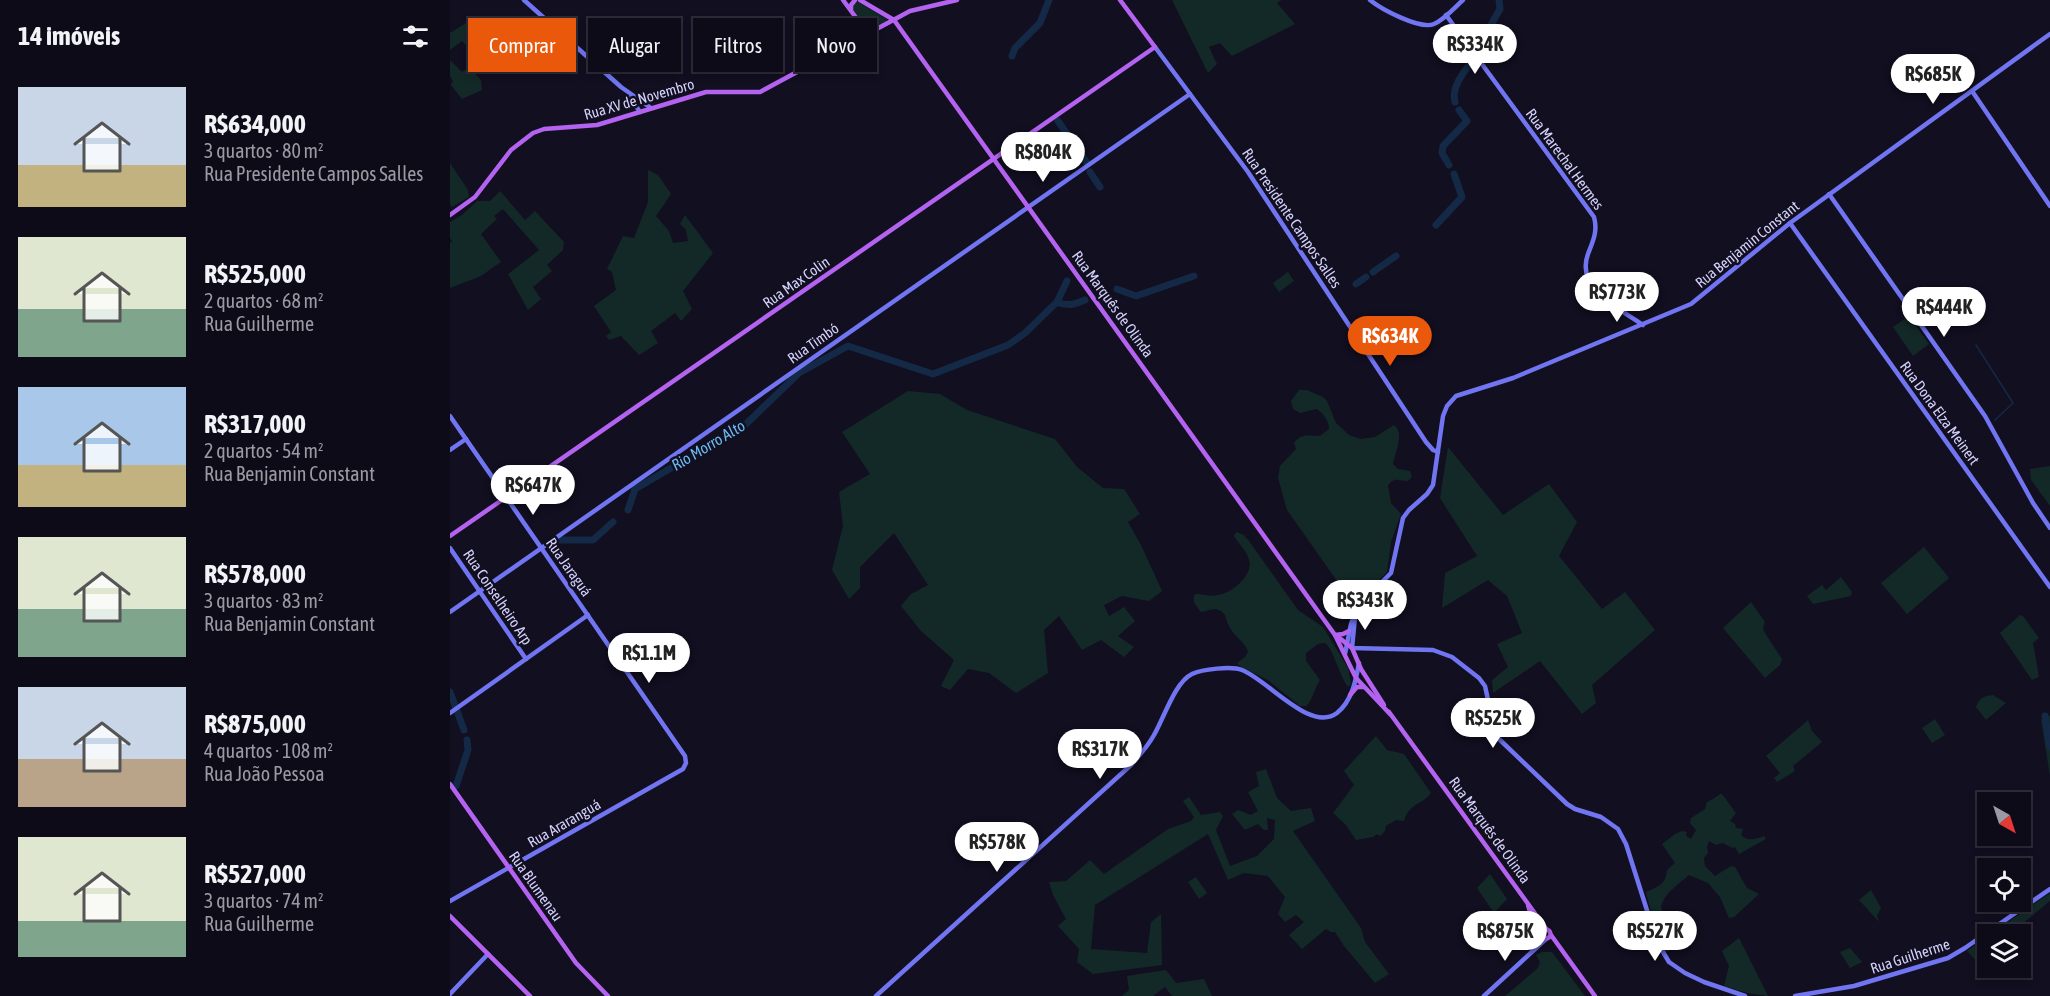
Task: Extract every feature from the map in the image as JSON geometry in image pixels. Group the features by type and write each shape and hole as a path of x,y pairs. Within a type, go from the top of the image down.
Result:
{"main road":[{"path":"843,0 856,18"},
{"path":"852,12 851,5 855,0"},
{"name":"Rua Marquês de Olinda","path":"860,0 894,20 1335,635 1356,678 1390,714"},
{"name":"Rua XV de Novembro","path":"877,29 919,8 957,0"},
{"name":"Rua Presidente Campos Salles","path":"1120,0 1155,47"},
{"name":"Rua Max Colin","path":"450,536 1155,47"},
{"name":"Rua XV de Novembro","path":"450,215 475,198 511,150 527,136 544,129 592,126 710,92 759,92 796,72"},
{"path":"1335,635 1349,631"},
{"name":"Rua Marquês de Olinda","path":"1335,635 1352,648 1390,714 1528,902 1547,935"},
{"path":"1345,654 1352,648"},
{"path":"1351,668 1359,663"},
{"path":"1350,695 1357,687 1364,687"},
{"name":"Rua Blumenau","path":"450,784 576,963 608,996"},
{"name":"Rua Marquês de Olinda","path":"1528,902 1531,917 1547,935"},
{"path":"450,916 530,996"},
{"path":"1531,917 1539,918"},
{"path":"1547,935 1556,942 1595,996"}],"street":[{"path":"524,0 621,87 651,108"},
{"path":"1370,0 1383,9 1424,26 1435,24 1463,0"},
{"name":"Rua Marechal Hermes","path":"1446,15 1594,218 1595,235 1585,264 1590,285 1643,325"},
{"name":"Rua Benjamin Constant","path":"1345,654 1355,611 1391,573 1401,522 1433,485 1443,416 1447,406 1456,396 1513,378 1695,302 1790,223 2050,34"},
{"name":"Rua Presidente Campos Salles","path":"1155,47 1248,172 1426,442 1438,452"},
{"path":"621,87 640,112"},
{"path":"1972,90 2050,206"},
{"name":"Rua Timbó","path":"450,612 1190,94"},
{"path":"1829,194 1985,416 2033,503 2050,528"},
{"name":"Rua Dona Elza Meinert","path":"1790,223 2050,587"},
{"name":"Rua Jaraguá","path":"450,417 685,756 686,763"},
{"path":"450,450 466,439"},
{"name":"Rua Conselheiro Arp","path":"450,548 526,659"},
{"path":"1355,611 1352,648 1438,651 1456,659 1479,678 1487,690 1495,732 1499,739 1567,804 1607,820 1620,833 1633,865 1655,937 1665,957 1685,973 1718,988 1745,996"},
{"path":"450,713 588,615"},
{"path":"1356,656 1364,649"},
{"path":"876,996 1120,777 1148,744 1179,685 1189,676 1204,670 1238,669 1251,675 1306,714 1315,718 1325,718 1334,715 1342,708 1350,695 1359,663"},
{"path":"1350,695 1353,680 1351,668"},
{"name":"Rua Araranguá","path":"450,901 683,769 686,763"},
{"name":"Rua Guilherme","path":"1795,996 1854,986 1948,958 1971,945 2050,889"},
{"path":"1484,996 1547,935"},
{"path":"450,994 488,954"}],"green space":[{"path":"1172,0 1281,0 1277,3 1295,24 1232,56 1220,43 1209,47 1217,64 1208,73"},
{"path":"856,1 887,21 877,27 877,18 859,18 852,5"},
{"path":"466,23 468,48 462,41 450,50 450,33"},
{"path":"450,60 462,72 468,68 468,72 474,72 481,80 482,90 462,99 451,85 453,81 450,76"},
{"path":"450,163 468,190 469,197 452,207 450,204"},
{"path":"648,170 658,175 671,194 656,216 669,231 673,243 688,241 686,230 680,224 685,215 713,253 683,291 692,309 681,321 675,313 651,331 658,343 639,355 621,336 609,340 606,336 611,332 594,306 616,290 612,272 607,269 623,236 634,238 648,202"},
{"path":"500,191 525,220 535,211 564,242 563,250 547,265 552,271 533,287 541,299 528,310 508,274 539,250 503,209 494,216 497,219 481,234 501,262 481,276 450,288 450,243 452,241 450,222 462,215 477,201 490,201"},
{"path":"1288,272 1294,281 1279,292 1273,283"},
{"path":"1909,316 1929,344 1913,356 1893,327"},
{"path":"1299,390 1307,390 1323,397 1336,423 1349,435 1361,439 1375,437 1394,425 1399,438 1393,464 1398,469 1410,471 1412,477 1408,481 1394,480 1388,486 1391,503 1401,514 1391,542 1387,572 1354,605 1287,510 1278,478 1280,466 1296,449 1294,443 1299,438 1320,436 1329,429 1326,418 1317,409 1300,413 1293,409 1291,401"},
{"path":"908,391 940,394 967,410 1055,439 1077,467 1103,488 1124,489 1140,514 1128,522 1162,591 1149,601 1122,596 1104,605 1109,616 1124,607 1135,621 1118,636 1134,647 1124,657 1101,640 1082,650 1059,616 1044,630 1048,673 1016,693 989,673 968,669 950,690 941,686 954,660 921,631 901,606 911,594 928,585 894,533 860,567 860,588 849,599 832,570 843,526 839,492 870,474 842,432"},
{"path":"1448,447 1503,515 1549,484 1577,522 1559,556 1602,609 1625,592 1655,630 1592,685 1596,703 1582,714 1540,661 1493,693 1492,680 1508,667 1497,644 1522,633 1507,596 1488,580 1442,608 1445,573 1477,556 1440,498"},
{"path":"2050,466 2050,506 2031,480 2030,469"},
{"path":"1236,532 1244,535 1249,541 1298,610 1323,627 1348,668 1351,684 1348,687 1325,643 1318,644 1306,653 1306,661 1320,680 1306,706 1300,706 1268,680 1237,663 1248,652 1230,628 1224,614 1216,609 1201,612 1194,599 1195,594 1213,596 1224,594 1245,577 1250,566 1249,560 1234,536"},
{"path":"1924,547 1949,578 1907,614 1881,583"},
{"path":"1841,577 1852,592 1851,596 1813,604 1807,596 1822,585 1826,590"},
{"path":"1751,602 1765,622 1763,628 1765,633 1782,659 1780,665 1765,678 1723,628"},
{"path":"2020,615 2039,638 2033,643 2039,677 2032,680 2000,633"},
{"path":"1993,695 2006,703 1986,720 1976,707 1982,698"},
{"path":"2047,714 2050,716 2050,776 2041,720"},
{"path":"1935,719 1945,735 1932,743 1922,728"},
{"path":"1808,720 1812,731 1822,742 1793,766 1795,771 1777,782 1774,778 1780,773 1766,756"},
{"path":"1376,736 1387,750 1404,754 1431,793 1412,807 1404,821 1396,820 1386,826 1380,836 1377,834 1356,840 1346,825 1333,813 1354,785 1344,771"},
{"path":"1266,769 1277,798 1291,811 1311,808 1315,821 1293,831 1361,928 1365,942 1389,974 1375,983 1335,932 1326,929 1302,949 1289,935 1304,922 1296,915 1285,922 1278,914 1285,897 1268,876 1244,873 1228,880 1208,834 1095,905 1091,949 1147,953 1151,922 1161,914 1162,965 1093,974 1077,962 1079,949 1058,926 1066,919 1049,882 1066,881 1090,860 1104,874 1168,829 1191,821 1194,817 1183,801 1189,797 1201,815 1220,812 1223,816 1216,830 1230,866 1257,856 1274,839 1275,820 1267,818 1268,830 1264,830 1258,824 1245,830 1232,814 1238,810 1251,815 1258,811 1248,792 1259,786 1256,772"},
{"path":"1720,794 1736,813 1730,821 1735,824 1736,828 1743,829 1741,835 1743,837 1755,839 1764,836 1766,839 1739,854 1735,847 1732,848 1723,843 1716,845 1709,841 1708,853 1704,858 1705,866 1715,876 1731,866 1735,867 1747,888 1759,894 1734,917 1729,918 1720,897 1708,883 1689,875 1669,893 1661,907 1671,940 1669,951 1666,952 1658,940 1646,892 1663,882 1667,870 1675,863 1662,844 1682,831 1687,832 1686,836 1691,839 1696,830 1690,823 1691,818 1705,809 1707,802"},
{"path":"1490,874 1507,899 1494,913 1477,888"},
{"path":"1196,877 1207,893 1199,899 1188,882"},
{"path":"1871,890 1881,908 1877,916 1879,922 1859,900"},
{"path":"2050,893 2050,901 2022,924 2005,924 2023,912 2031,912 2031,906"},
{"path":"1739,938 1768,996 1724,986 1729,966 1722,951"},
{"path":"1977,944 1977,962 1967,951"},
{"path":"1850,948 1862,962 1850,968 1840,952"},
{"path":"1542,952 1552,952 1585,996 1505,996 1538,968 1540,962 1536,955"},
{"path":"1166,970 1176,983 1204,979 1212,996 1172,996 1165,987 1153,996 1122,996 1129,990 1127,976"}],"waterway":[{"name":"Rio Morro Alto","path":"1012,56 1015,48 1040,23 1049,0"},
{"path":"1476,51 1500,9 1499,0"},
{"path":"1455,102 1456,86 1471,62"},
{"path":"1449,165 1442,153 1443,146 1467,121 1459,110"},
{"name":"Rio Morro Alto","path":"1058,121 1087,163"},
{"name":"Rio Morro Alto","path":"1090,172 1100,187"},
{"path":"1436,225 1462,197 1454,174"},
{"path":"1373,272 1396,256"},
{"path":"1117,289 1136,296 1194,276"},
{"path":"1356,284 1366,277"},
{"name":"Rio Morro Alto","path":"628,510 635,489 745,425 799,373 848,346 933,374 1008,345 1025,333 1057,302 1067,281"},
{"path":"1057,302 1068,305 1085,300"},
{"path":"1976,345 2013,403 1995,420"},
{"name":"Rio Morro Alto","path":"557,540 593,540 613,522"},
{"name":"Rio Morro Alto","path":"450,692 464,730"},
{"path":"2045,716 2050,747"},
{"name":"Rio Morro Alto","path":"456,786 468,750 467,740"}]}
